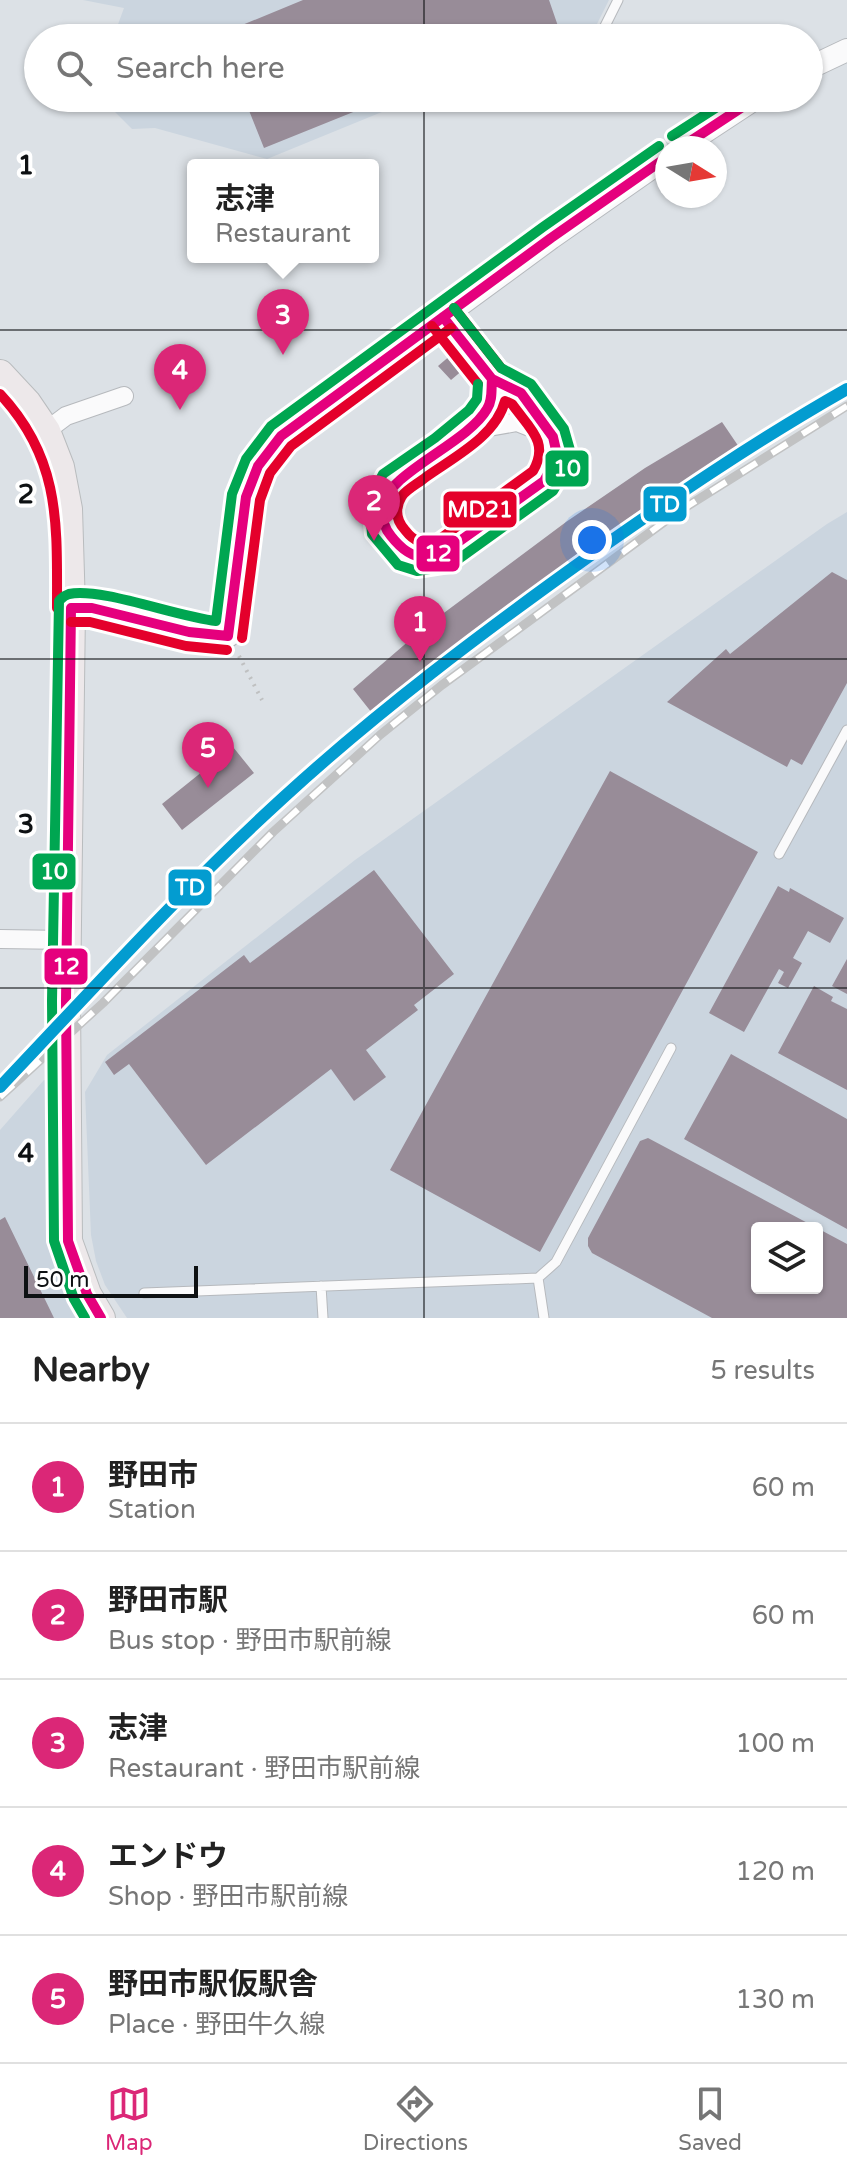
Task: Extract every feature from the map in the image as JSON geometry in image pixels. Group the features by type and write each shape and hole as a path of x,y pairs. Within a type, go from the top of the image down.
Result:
{"main road":[{"path":"0,374 27,403 46,431 60,467 68,509 71,608 67,940 68,1241 87,1294 101,1318"}],"street":[{"path":"823,61 847,50"},
{"path":"698,136 735,112"},
{"path":"71,608 92,608 189,632 228,636 246,497 258,466 281,436 655,166"},
{"path":"443,317 492,379 521,393 553,437 556,450 553,465 544,481 442,554 418,557 404,552 385,528 382,507 386,495 392,485 466,431 487,411 492,379"},
{"path":"46,431 66,416 124,396"},
{"path":"466,431 517,422 553,437"},
{"path":"0,939 67,940"}],"lane":[{"path":"606,24 618,0"},
{"path":"779,854 847,730"},
{"path":"144,1293 538,1278 556,1262 671,1048"},
{"path":"538,1278 544,1318"},
{"path":"321,1286 323,1318"}],"path":[{"path":"228,636 262,700"}],"shaded area":[{"path":"83,0 609,0 597,24 118,24 124,8"},
{"path":"115,112 382,112 267,159 155,128 132,129"},
{"path":"847,512 847,1318 127,1318 105,1285 91,1235 85,1092 107,1055 355,860"},
{"path":"44,1080 53,1083 52,1234 61,1274 80,1318 0,1318 0,1130"}],"building":[{"path":"303,0 549,0 557,24 245,24"},
{"path":"250,112 353,112 264,148"},
{"path":"458,349 470,364 451,380 438,366"},
{"path":"722,422 739,447 566,565 372,713 353,689 425,627 566,522 645,468"},
{"path":"832,572 847,580 847,683 802,765 791,759 787,767 667,702 726,649 730,654"},
{"path":"233,747 254,773 182,830 162,804"},
{"path":"610,771 758,852 540,1252 390,1170"},
{"path":"374,870 454,974 414,1005 418,1010 366,1050 386,1077 354,1101 331,1069 206,1165 129,1064 114,1075 105,1062 244,955 250,963"},
{"path":"778,886 789,892 790,888 844,918 830,943 808,931 793,958 802,963 788,988 778,983 784,972 779,969 744,1032 709,1013"},
{"path":"847,959 847,994 832,986"},
{"path":"814,986 833,997 831,1001 847,1009 847,1090 778,1053"},
{"path":"731,1054 847,1119 847,1229 684,1139"},
{"path":"648,1138 806,1222 751,1222 751,1294 823,1294 823,1231 847,1244 847,1318 712,1318 592,1253 588,1238 640,1141"},
{"path":"5,1217 54,1318 0,1318 0,1220"}],"railway":[{"path":"0,1097 103,1003 273,832 380,735 442,685 675,514 847,406"}],"transit line":[{"name":"10","path":"672,136 709,112"},
{"name":"12","path":"698,136 735,112"},
{"name":"10","path":"85,1318 74,1299 54,1241 52,1001 59,601 69,594 100,595 216,621 232,494 246,459 271,426 655,149"},
{"name":"12","path":"228,636 246,497 258,466 281,436 655,165"},
{"name":"MD21","path":"454,308 501,368"},
{"name":"10","path":"454,308 501,368 531,384 564,429 570,450 567,468 553,491 449,566 417,571 398,565 372,534 369,501 383,474 469,410 477,399 478,384"},
{"name":"12","path":"443,317 492,379"},
{"name":"MD21","path":"432,326 478,384"},
{"name":"MD21","path":"242,638 260,500 270,473 291,446 451,328"},
{"name":"12","path":"492,379 521,393 553,437 556,450 553,465 544,481 454,545 426,557 409,553 391,536 384,523 382,508 387,495 397,483 477,422 490,402 492,379"},
{"name":"TD","path":"0,1087 211,867 357,733 471,643 588,557 715,470 847,389"},
{"name":"MD21","path":"0,394 20,418 45,468 55,521 57,608"},
{"name":"MD21","path":"505,401 512,404 531,428 538,443 538,461 533,471 437,541 415,540 398,518 397,510 402,496 483,435 493,425 505,401"},
{"name":"12","path":"71,608 66,1001 68,1241 87,1294 101,1318"},
{"name":"12","path":"71,608 92,608 189,632 228,636"},
{"name":"MD21","path":"71,622 90,622 186,646 227,650"}],"place":[{"name":"志津","path":"283,355"},
{"name":"エンドウ","path":"180,410"},
{"name":"野田市駅","path":"374,541"},
{"name":"野田市","path":"420,662"},
{"name":"野田市駅仮駅舎","path":"208,788"}]}
